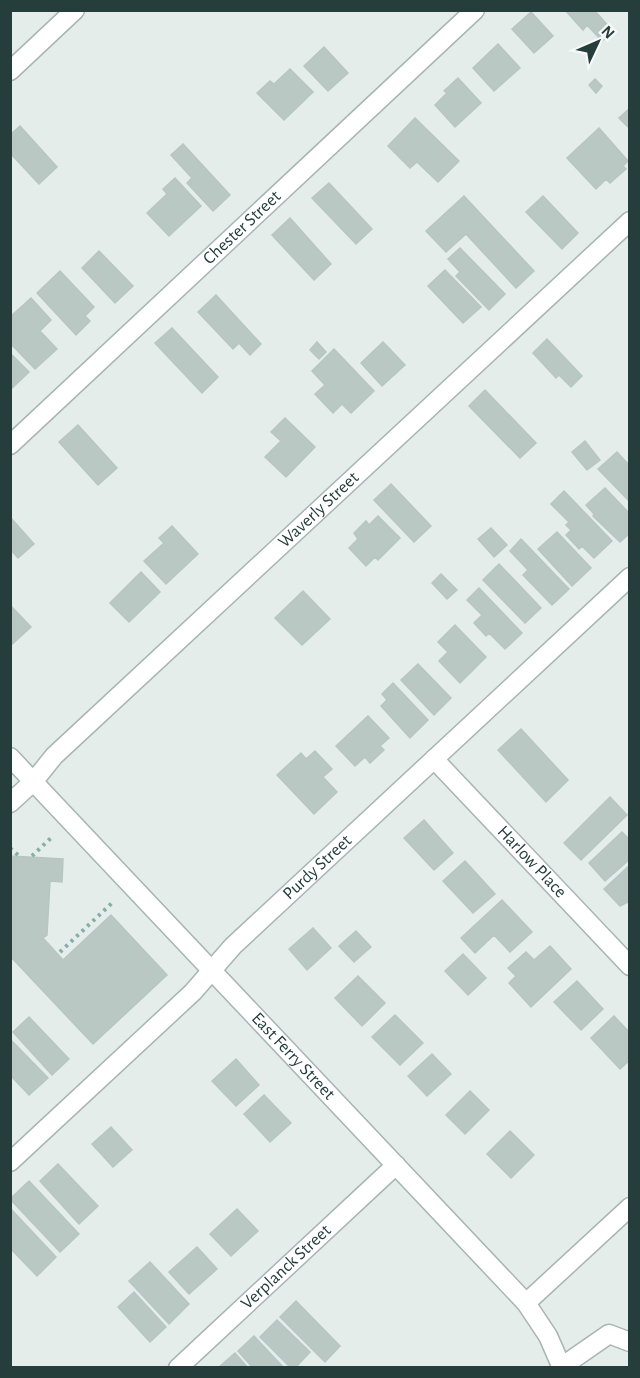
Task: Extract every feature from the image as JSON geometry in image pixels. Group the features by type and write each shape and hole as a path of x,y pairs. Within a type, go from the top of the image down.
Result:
{"street":[{"path":"10,71 75,10"},
{"name":"Chester Street","path":"10,445 475,10"},
{"name":"Waverly Street","path":"10,803 34,781 54,756 630,221"},
{"name":"Purdy Street","path":"10,1162 193,992 233,946 630,576"},
{"name":"East Ferry Street","path":"10,757 526,1303 548,1336 561,1367"},
{"name":"Harlow Place","path":"434,759 630,966"},
{"name":"Verplanck Street","path":"178,1368 396,1165"},
{"path":"526,1303 630,1207"},
{"path":"561,1367 609,1334 630,1342"}],"path":[{"path":"32,856 52,837"},
{"path":"10,848 18,855"},
{"path":"60,952 112,903"}],"building":[{"path":"565,10 594,10 613,31 602,41 587,25 583,30"},
{"path":"531,12 553,36 534,53 512,29"},
{"path":"498,44 520,68 494,91 473,68"},
{"path":"324,47 348,73 328,91 304,66"},
{"path":"290,69 313,92 284,120 257,93 270,81 274,84"},
{"path":"458,78 481,103 455,127 435,105 447,93 444,91"},
{"path":"595,79 602,86 596,93 589,85"},
{"path":"630,108 630,129 619,118"},
{"path":"415,118 459,161 438,182 417,162 410,168 388,146"},
{"path":"20,126 57,167 39,184 10,153 10,135"},
{"path":"599,128 628,161 623,166 626,169 610,183 606,179 596,189 567,158"},
{"path":"183,144 230,195 213,211 187,183 192,178 171,155"},
{"path":"175,178 201,206 169,236 147,213 167,194 163,189"},
{"path":"329,183 372,229 356,244 312,198"},
{"path":"464,196 534,271 516,288 466,234 446,252 426,231"},
{"path":"543,196 578,233 562,249 526,212"},
{"path":"290,218 331,264 314,280 272,235"},
{"path":"460,248 505,294 489,310 456,276 460,272 448,259"},
{"path":"99,251 133,286 115,303 82,268"},
{"path":"445,270 481,307 463,323 428,286"},
{"path":"60,271 94,307 85,316 90,321 76,335 37,293"},
{"path":"216,295 261,344 250,355 239,343 233,349 198,312"},
{"path":"31,298 51,320 40,331 57,349 35,369 10,343 10,317"},
{"path":"172,328 218,377 202,393 155,343"},
{"path":"547,339 582,376 571,387 559,375 556,378 533,353"},
{"path":"317,342 326,352 319,359 310,350"},
{"path":"383,342 405,365 382,386 361,363"},
{"path":"334,349 374,391 351,413 342,404 333,413 315,394 325,385 312,371"},
{"path":"10,353 29,372 10,390"},
{"path":"485,390 536,443 520,458 469,406"},
{"path":"285,418 315,447 286,477 265,457 281,441 271,432"},
{"path":"78,425 117,468 98,485 59,442"},
{"path":"585,441 600,460 587,470 572,452"},
{"path":"617,452 630,466 630,502 598,469"},
{"path":"391,484 431,526 414,542 374,500"},
{"path":"605,488 630,514 630,533 620,542 593,516 594,514 586,505"},
{"path":"564,491 612,541 594,558 582,546 579,549 566,535 571,530 566,525 569,522 551,504"},
{"path":"378,516 400,538 378,560 375,557 366,566 349,548 358,539 354,533 366,521 369,525"},
{"path":"10,517 34,544 18,558 10,549"},
{"path":"172,526 198,554 166,584 144,561 164,543 159,538"},
{"path":"491,528 507,545 494,557 478,539"},
{"path":"557,532 591,568 572,586 538,549"},
{"path":"521,539 569,589 552,605 523,575 528,570 510,551"},
{"path":"499,564 541,608 525,623 483,580"},
{"path":"141,572 160,592 129,622 110,603"},
{"path":"441,574 457,590 447,599 432,583"},
{"path":"479,588 522,633 505,649 489,633 486,636 474,623 482,615 467,600"},
{"path":"303,591 330,619 302,645 275,618"},
{"path":"10,605 31,627 10,646"},
{"path":"455,625 486,657 460,683 439,661 448,652 438,642"},
{"path":"418,664 451,698 434,715 401,680"},
{"path":"393,683 428,720 410,738 381,706 387,700 382,694"},
{"path":"368,716 389,738 380,746 384,750 370,763 365,757 355,766 336,746"},
{"path":"521,729 568,780 546,802 498,750"},
{"path":"315,751 332,769 323,777 337,792 314,814 277,775 301,753 306,759"},
{"path":"610,797 627,815 581,860 564,843"},
{"path":"424,820 453,853 434,870 404,838"},
{"path":"622,832 630,840 630,859 605,881 589,863"},
{"path":"10,856 63,859 62,882 50,881 47,935 43,938 63,960 111,915 167,975 93,1044 10,956"},
{"path":"465,861 495,894 473,913 443,881"},
{"path":"630,865 630,901 620,906 604,889"},
{"path":"502,900 532,932 510,952 494,935 475,953 461,938"},
{"path":"313,928 331,948 307,970 289,949"},
{"path":"356,931 371,947 354,962 339,946"},
{"path":"550,946 571,969 531,1007 509,983 516,976 508,968 526,952 534,960"},
{"path":"463,954 486,978 468,995 445,971"},
{"path":"358,976 385,1003 362,1026 335,998"},
{"path":"577,981 603,1009 581,1030 554,1002"},
{"path":"395,1015 423,1043 400,1065 372,1037"},
{"path":"614,1016 630,1033 630,1060 620,1069 591,1038"},
{"path":"29,1017 69,1059 52,1075 13,1032"},
{"path":"10,1039 48,1078 29,1095 10,1075"},
{"path":"432,1054 451,1074 427,1096 408,1076"},
{"path":"236,1059 259,1085 236,1106 212,1081"},
{"path":"470,1091 489,1110 465,1134 446,1115"},
{"path":"264,1095 291,1123 270,1142 244,1114"},
{"path":"111,1127 132,1150 113,1167 92,1144"},
{"path":"510,1131 534,1155 511,1178 487,1154"},
{"path":"58,1164 98,1206 79,1224 40,1181"},
{"path":"29,1181 79,1234 60,1252 10,1199"},
{"path":"10,1208 56,1257 37,1276 10,1248"},
{"path":"237,1209 258,1231 231,1256 210,1234"},
{"path":"197,1247 217,1269 189,1294 169,1272"},
{"path":"150,1262 189,1304 169,1324 129,1281"},
{"path":"134,1292 166,1327 150,1342 118,1307"},
{"path":"296,1301 340,1346 325,1362 280,1317"},
{"path":"277,1320 310,1352 295,1368 291,1368 260,1337"},
{"path":"254,1336 284,1368 253,1368 238,1351"},
{"path":"235,1353 248,1368 219,1368 219,1367"}]}
